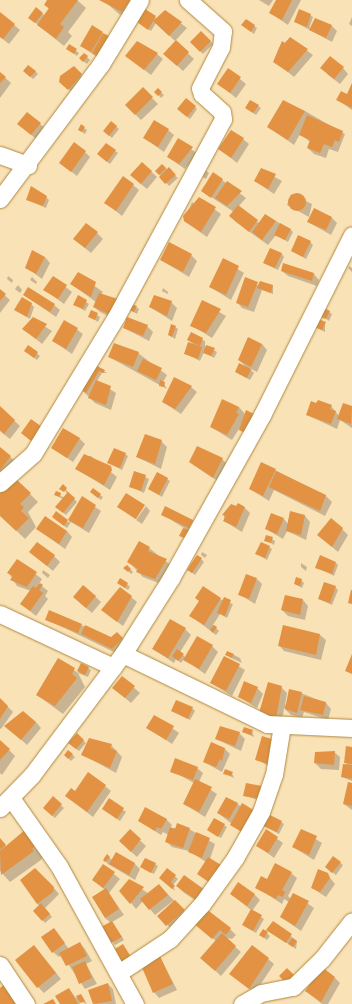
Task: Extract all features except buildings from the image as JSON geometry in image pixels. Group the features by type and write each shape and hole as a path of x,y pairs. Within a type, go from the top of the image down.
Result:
{"street":[{"path":"0,200 28,165 101,64 140,0"},
{"path":"0,484 33,454 116,317 223,119 222,112 202,94 200,88 221,47 223,31 188,0"},
{"path":"0,155 28,165"},
{"path":"135,1004 120,972 59,866 6,803 123,654 171,578 262,415 352,235"},
{"path":"0,614 112,667"},
{"path":"123,654 238,713 282,725 352,728"},
{"path":"120,972 170,939 202,904 235,858 261,812 274,775 282,725"},
{"path":"242,1004 261,993 293,987 322,959 352,921"},
{"path":"0,965 26,1004"}]}
